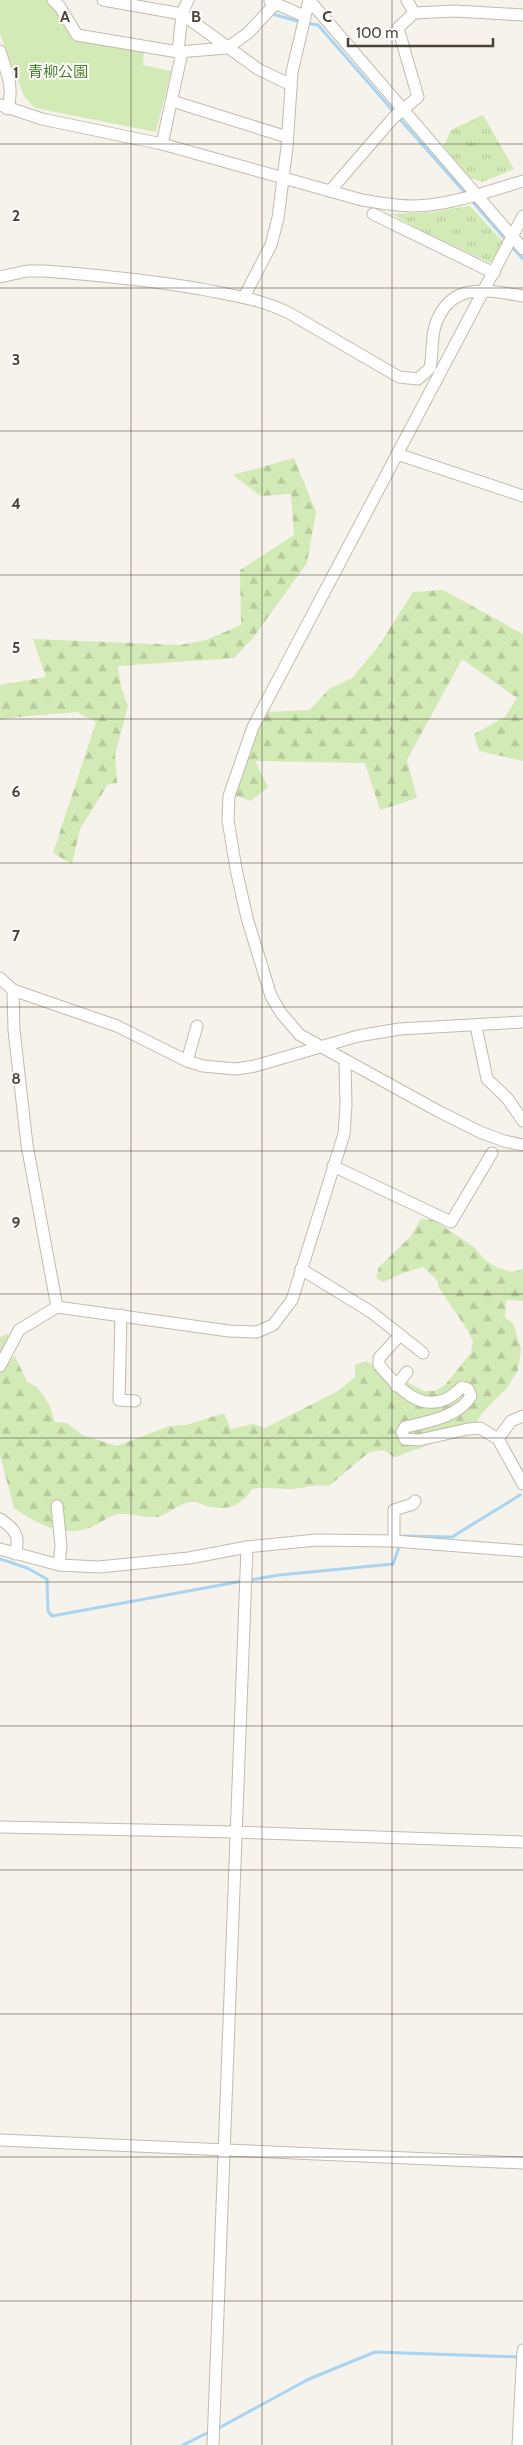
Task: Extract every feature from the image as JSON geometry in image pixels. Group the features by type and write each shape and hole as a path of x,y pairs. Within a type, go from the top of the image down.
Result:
{"street":[{"path":"53,0 60,7 77,35 180,52 227,48 248,32 269,7 303,20"},
{"path":"103,0 136,3 182,14 258,69 291,85"},
{"path":"162,144 172,101 180,52 182,14 188,0"},
{"path":"244,297 271,246 278,218 288,137 292,72 309,0 404,110 469,195 510,241 523,249"},
{"path":"407,0 414,13"},
{"path":"330,191 394,117 418,97 398,28 414,13 455,11 523,15"},
{"path":"0,51 12,98 3,107 42,119 162,144 362,200 414,206 469,195 523,180"},
{"path":"172,101 288,137"},
{"path":"373,214 494,273"},
{"path":"523,216 254,727 229,796 228,820 236,869 271,996 281,1013 300,1035 438,1112 480,1132 504,1141 523,1145"},
{"path":"0,278 27,271 44,270 149,280 244,297 273,305 290,313 398,377 418,379 430,368 435,327 443,309 453,298 466,292 485,289 523,296"},
{"path":"397,454 523,496"},
{"path":"0,978 12,990 117,1026 187,1061 203,1066 236,1069 255,1066 320,1045 399,1029 523,1022"},
{"path":"12,990 14,1030 27,1145 56,1307"},
{"path":"187,1061 197,1026"},
{"path":"476,1026 487,1079 508,1098 523,1122"},
{"path":"0,1366 18,1330 56,1307 220,1330 257,1332 273,1325 292,1300 344,1134 346,1105 345,1060"},
{"path":"334,1166 451,1222 492,1153"},
{"path":"301,1269 371,1312 423,1353"},
{"path":"121,1316 119,1400 135,1401"},
{"path":"400,1335 379,1358 378,1365 396,1386 424,1402 447,1399 462,1388 468,1389 472,1396 466,1405 434,1420 405,1427 402,1432 405,1439 419,1440 480,1428 498,1439 523,1484"},
{"path":"396,1386 406,1372"},
{"path":"498,1439 511,1421 523,1416"},
{"path":"398,1541 394,1510 414,1504 415,1501"},
{"path":"57,1506 61,1546 59,1565"},
{"path":"0,1519 14,1530 19,1542 15,1554"},
{"path":"0,1549 59,1565 99,1568 188,1558 247,1546 316,1540 398,1541 523,1552"},
{"path":"213,2434 247,1546"},
{"path":"0,1827 235,1832 523,1842"},
{"path":"0,2140 224,2148 523,2163"},
{"path":"518,2445 523,2355"}],"green space":[{"name":"青柳公園","path":"0,0 50,0 72,35 144,50 143,65 171,71 156,132 35,108 24,96 0,34"},
{"path":"483,115 514,169 482,182 468,177 444,146 451,130"},
{"path":"470,206 504,243 493,264 426,233 391,214 430,212"},
{"path":"294,458 316,512 307,563 253,638 234,658 118,666 121,687 128,706 115,755 117,783 108,784 80,829 72,864 53,853 96,722 77,712 0,720 0,685 46,677 33,639 180,645 206,640 241,625 240,570 294,535 291,494 261,496 233,475"},
{"path":"443,590 523,634 523,761 479,751 474,734 505,717 517,698 462,659 407,760 417,798 380,810 365,763 255,761 268,787 251,801 234,795 265,712 310,710 329,689 352,678 378,647 413,592"},
{"path":"421,1219 434,1220 475,1248 485,1260 498,1268 512,1272 523,1269 523,1301 506,1300 505,1318 513,1323 521,1349 518,1370 507,1388 482,1413 476,1423 419,1449 394,1457 384,1450 370,1452 329,1486 252,1489 238,1504 227,1508 191,1502 182,1504 161,1516 119,1514 88,1528 64,1531 42,1524 14,1508 0,1455 0,1337 8,1334 10,1355 3,1367 15,1356 27,1382 37,1387 49,1404 55,1422 67,1423 82,1435 117,1446 169,1426 186,1425 224,1413 231,1429 253,1424 265,1428 338,1391 355,1377 355,1365 366,1361 424,1391 435,1391 445,1385 471,1353 473,1341 439,1288 437,1280 423,1267 383,1282 376,1278 379,1267 410,1237"}],"waterway":[{"path":"269,13 318,25 394,112"},
{"path":"398,117 467,195"},
{"path":"471,200 506,240"},
{"path":"510,245 523,259"},
{"path":"249,1580 279,1575 393,1564 403,1536 452,1537 520,1495"},
{"path":"0,1559 27,1568 47,1579 48,1611 52,1616 243,1581"},
{"path":"217,2429 309,2379 375,2352 520,2357"},
{"path":"183,2445 211,2431"}]}
